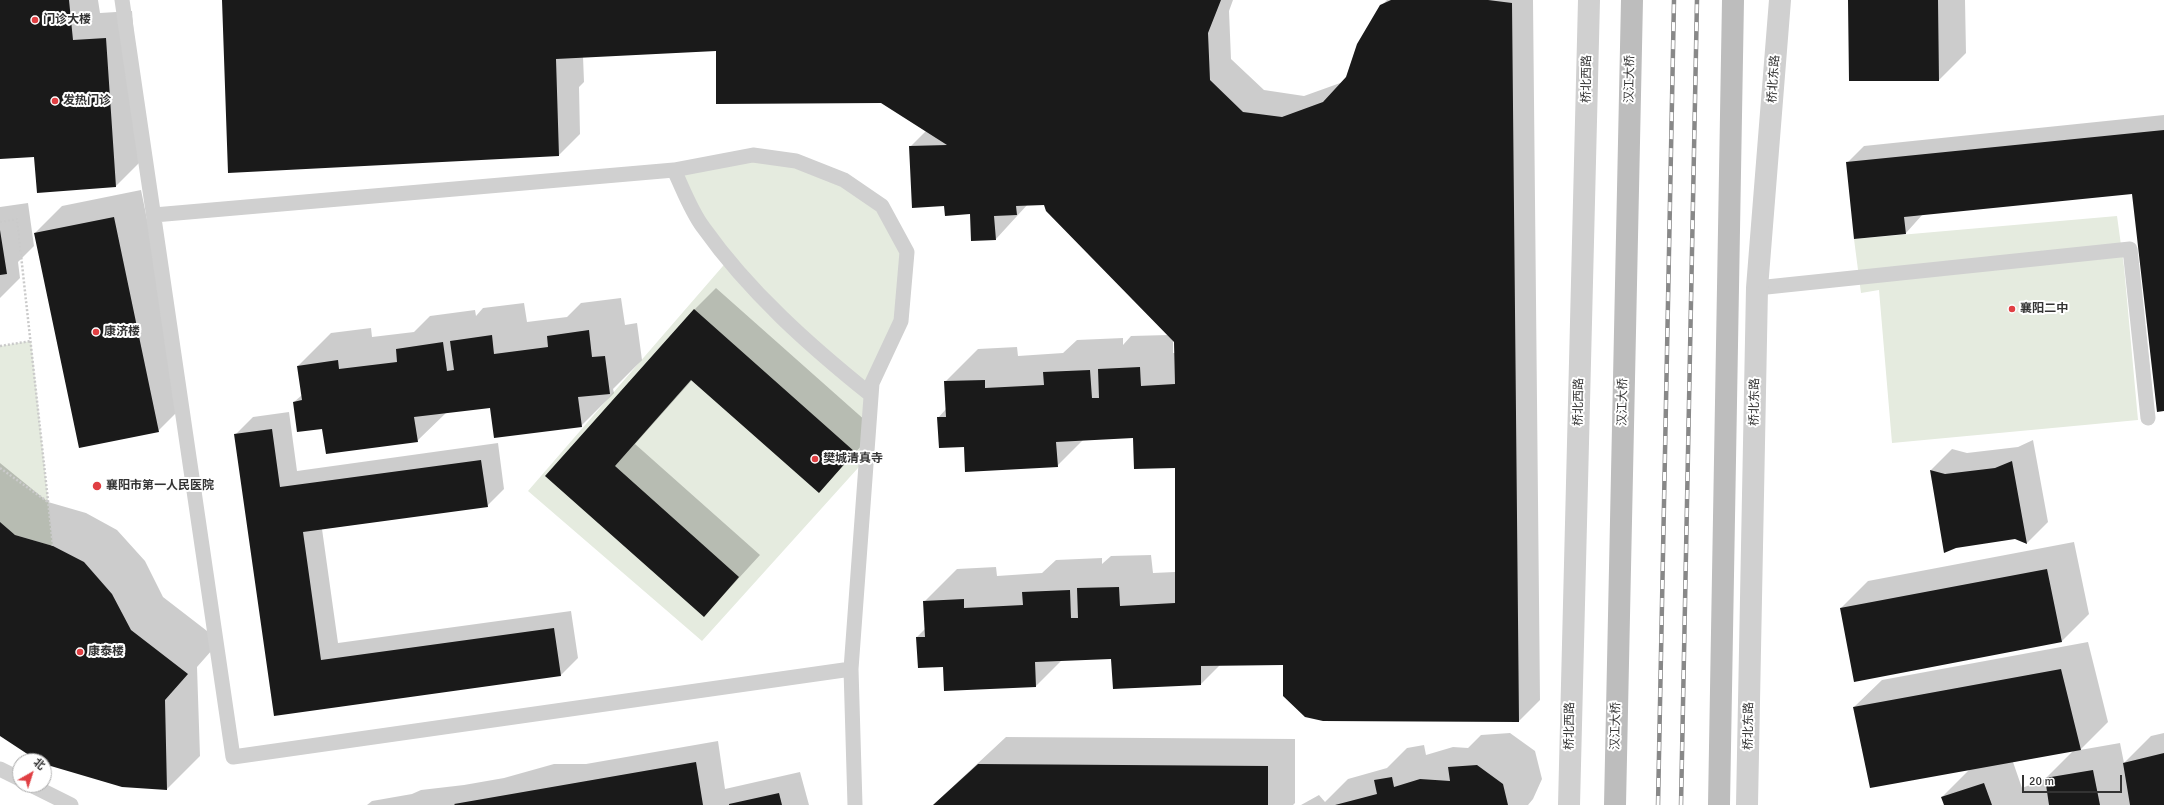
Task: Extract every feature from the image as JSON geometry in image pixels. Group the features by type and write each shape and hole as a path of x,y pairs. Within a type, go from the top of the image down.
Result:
{"main road":[{"name":"汉江大桥","path":"1615,805 1632,0"},
{"path":"1718,805 1733,0"}],"street":[{"name":"桥北西路","path":"1569,805 1589,0"},
{"name":"桥北东路","path":"1747,805 1758,288 1780,0"}],"lane":[{"path":"122,0 233,758 852,669"},
{"path":"154,215 674,170 753,155 796,161 844,180 882,206 907,252 901,321 872,383 852,669 855,805"},
{"path":"674,170 702,226 753,288 819,353 871,395"},
{"path":"1758,288 2130,249 2148,418"},
{"path":"0,769 12,775"},
{"path":"47,793 71,805"}],"path":[{"path":"0,222 17,220 53,546"},
{"path":"0,346 31,341"},
{"path":"0,468 49,503"}],"shaded area":[{"path":"753,155 796,161 882,206 907,252 901,321 872,383 867,458 702,641 528,491 729,259 674,170"},
{"path":"2117,216 2124,267 2138,420 1892,443 1879,290 1861,293 1854,239"},
{"path":"31,341 53,546 15,535 0,523 0,346"}],"building":[{"name":"发热门诊","path":"0,0 69,0 73,40 106,38 116,187 37,193 34,157 0,159"},
{"path":"222,0 1221,0 1208,33 1210,80 1243,112 1282,117 1323,102 1346,77 1357,44 1380,5 1391,0 1488,0 1512,3 1519,722 1323,721 1305,717 1283,696 1283,665 1201,666 1201,685 1113,689 1111,659 1035,662 1036,687 944,691 943,667 918,668 916,637 925,637 923,601 964,599 964,608 1023,605 1022,592 1070,590 1071,618 1078,618 1077,588 1119,587 1120,606 1175,603 1175,468 1134,469 1133,438 1056,442 1058,467 965,472 964,447 939,448 937,417 946,417 944,381 985,380 985,388 1044,385 1043,372 1090,370 1092,398 1099,398 1098,369 1140,367 1141,386 1175,384 1174,342 1046,211 1044,205 1016,206 1017,215 994,216 996,240 971,241 970,214 945,216 944,206 912,208 909,146 947,145 881,103 716,104 716,51 556,59 559,156 228,173"},
{"path":"1848,0 1938,0 1939,81 1849,81"},
{"path":"2164,130 2164,411 2157,412 2132,194 1904,217 1906,234 1854,239 1846,162"},
{"name":"康济楼","path":"114,217 159,432 79,448 34,233"},
{"path":"0,230 7,274 0,275"},
{"name":"樊城清真寺","path":"694,309 855,452 819,493 691,380 615,466 739,577 704,617 545,476"},
{"path":"589,330 592,357 605,356 610,394 578,397 582,427 494,438 490,408 414,417 418,442 326,454 322,429 297,432 293,402 302,400 297,366 338,360 339,369 397,362 396,349 443,342 447,371 454,370 450,341 492,335 494,354 548,347 547,336"},
{"path":"272,429 280,487 481,460 488,507 303,532 321,660 554,628 561,676 274,716 234,434"},
{"path":"2012,461 2027,544 2015,539 1956,548 1944,553 1930,470 1945,474 1995,468"},
{"name":"康泰楼","path":"0,522 15,535 53,546 84,562 112,594 131,630 188,674 165,700 167,790 122,787 52,766 52,753 26,753 0,736"},
{"path":"2047,569 2062,642 1854,682 1840,608"},
{"path":"2061,669 2081,750 1870,788 1853,707"},
{"path":"2164,753 2164,805 2130,805 2123,763"},
{"path":"696,762 703,805 454,804"},
{"path":"978,764 1268,766 1268,805 933,805"},
{"path":"1477,765 1503,784 1508,805 1335,805 1377,794 1374,780 1392,777 1394,787 1420,779 1450,781 1448,767"},
{"path":"2093,770 2100,805 2049,805 2045,778"},
{"path":"1984,783 1992,805 1944,805 1941,797"},
{"path":"779,793 782,805 729,805 729,804"}],"railway":[{"path":"1658,805 1674,0"},
{"path":"1681,805 1697,0"}],"place":[{"name":"门诊大楼","path":"35,20"},
{"name":"发热门诊","path":"55,101"},
{"name":"襄阳二中","path":"2012,309"},
{"name":"康济楼","path":"96,332"},
{"name":"樊城清真寺","path":"815,459"},
{"name":"襄阳市第一人民医院","path":"97,486"},
{"name":"康泰楼","path":"80,652"}]}
